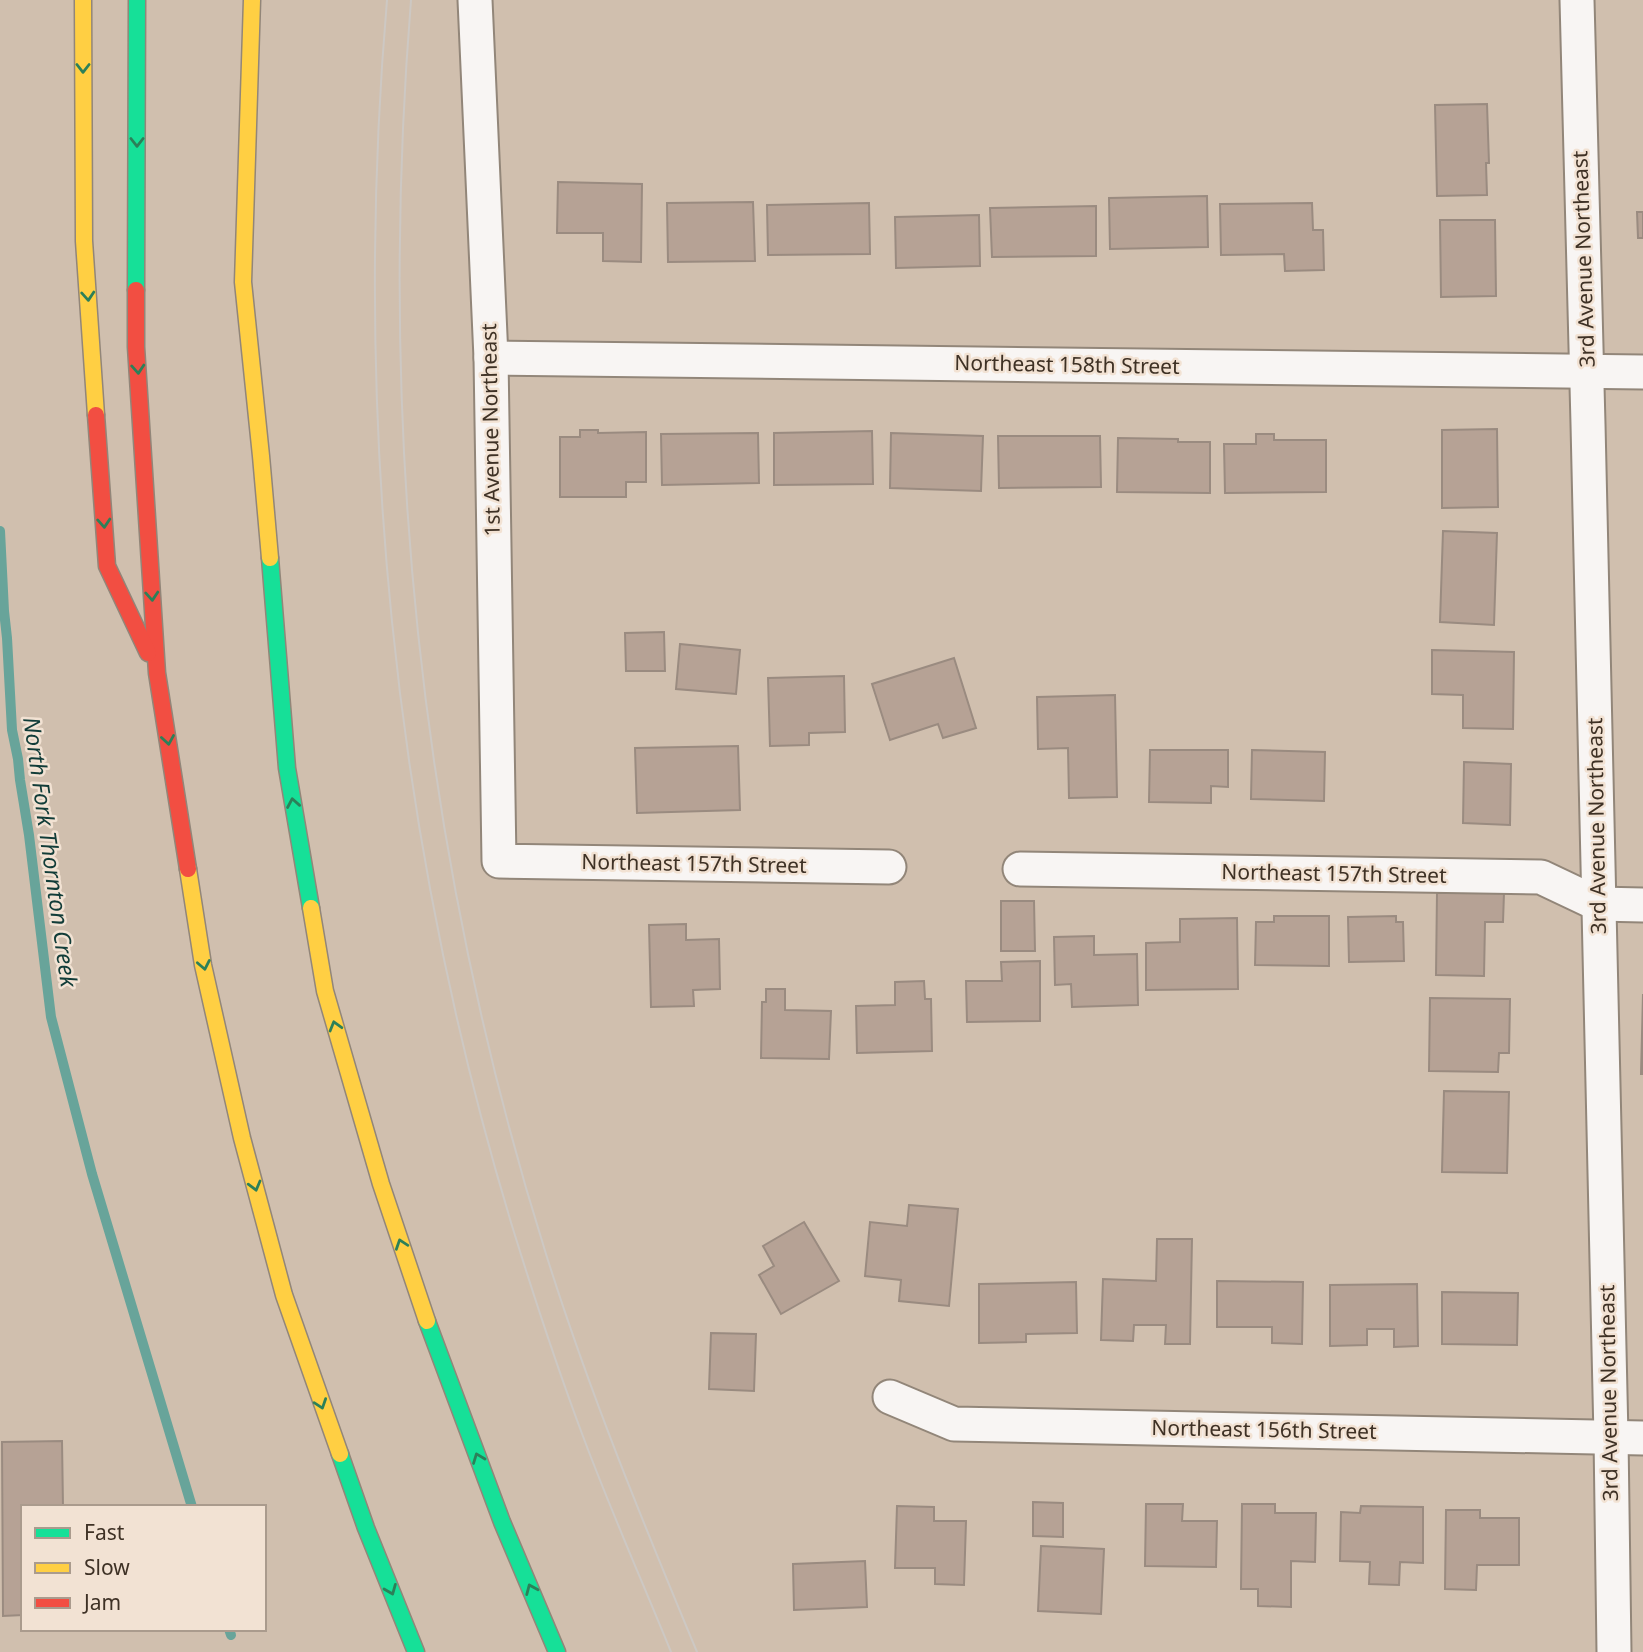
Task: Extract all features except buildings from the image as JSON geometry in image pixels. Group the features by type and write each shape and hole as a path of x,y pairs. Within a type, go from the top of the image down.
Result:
{"highway":[{"path":"83,0 84,241 107,566 157,673"},
{"path":"137,0 136,347 157,673 203,965 242,1138 284,1295 366,1528 416,1652"},
{"path":"252,0 243,282 287,768 325,991 381,1184 436,1346 502,1522 557,1652"}],"street":[{"name":"1st Avenue Northeast","path":"475,0 491,358 499,861"},
{"name":"3rd Avenue Northeast","path":"1577,0 1598,904 1627,1438 1614,1652"},
{"name":"Northeast 158th Street","path":"491,358 1643,372"},
{"name":"Northeast 157th Street","path":"499,861 889,867"},
{"name":"Northeast 157th Street","path":"1020,869 1541,877 1598,904 1643,905"},
{"name":"Northeast 156th Street","path":"890,1397 954,1424 1627,1438"}],"waterway":[{"name":"North Fork Thornton Creek","path":"0,531 12,730 29,835 51,1017 92,1174 191,1505"},
{"path":"230,1631 231,1635"}],"tram line":[{"path":"387,0 377,154 375,310 380,465 392,621 411,775 438,928 472,1080 513,1229 584,1439 671,1652"},
{"path":"411,0 402,158 400,317 405,476 418,634 439,791 467,947 502,1101 546,1254 598,1405 697,1652"}],"traffic: fast":[{"path":"136,290 137,0"},
{"path":"270,558 287,768 311,908"},
{"path":"427,1321 502,1522 557,1652"},
{"path":"340,1454 366,1528 416,1652"}],"traffic: slow":[{"path":"83,0 84,241 96,415"},
{"path":"252,0 243,282 270,558"},
{"path":"188,869 203,965 242,1138 284,1295 340,1454"},
{"path":"311,908 325,991 381,1184 427,1321"}],"traffic: jam":[{"path":"136,290 136,347 157,673 188,869"},
{"path":"96,415 107,566 148,653"}]}
